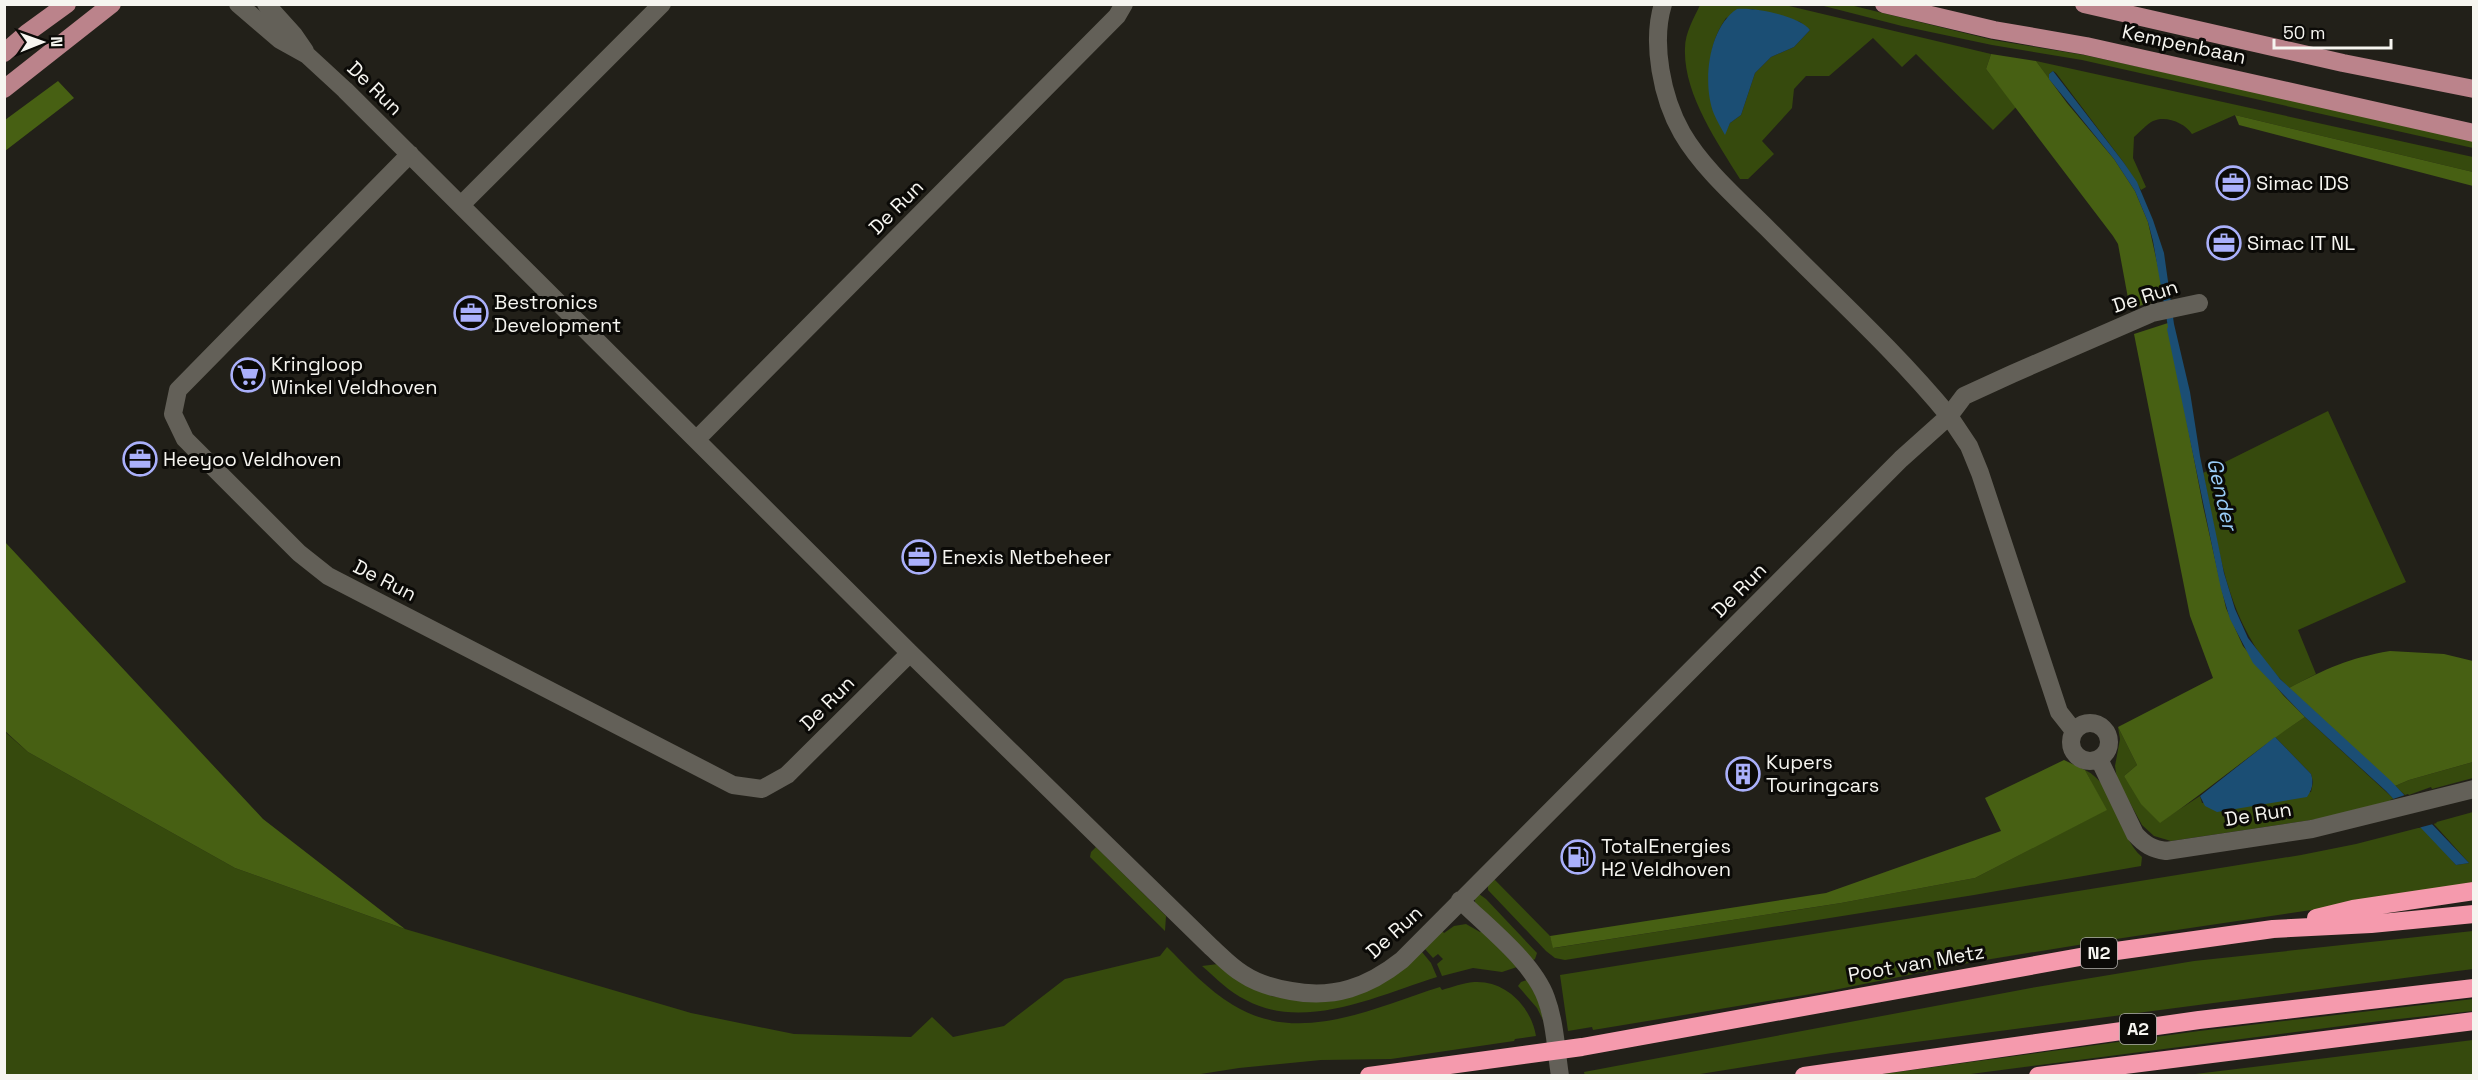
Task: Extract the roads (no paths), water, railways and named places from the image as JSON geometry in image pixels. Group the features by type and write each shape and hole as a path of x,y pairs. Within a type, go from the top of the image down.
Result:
{"highway":[{"name":"N2","path":"2273,929 2353,909 2474,891"},
{"name":"Poot van Metz","path":"1369,1076 1582,1047 2102,953 2273,929 2371,924 2474,914"},
{"name":"A2","path":"1804,1076 2199,1020 2474,988"},
{"name":"A2","path":"2038,1076 2474,1021"}],"main road":[{"path":"4,53 67,4"},
{"path":"4,89 112,4"},
{"name":"Kempenbaan","path":"1884,4 1994,30 2120,53 2474,133"},
{"name":"Kempenbaan","path":"2084,4 2343,63 2474,89"}],"street":[{"name":"De Run","path":"238,4 280,40 307,55"},
{"name":"De Run","path":"266,4 294,35 307,55 462,204 910,653 1211,947 1242,973 1257,982 1310,995 1339,993 1354,989 1386,973 1402,960 1901,459 1948,416 1964,396 2121,326 2159,311 2199,303"},
{"path":"462,204 662,4"},
{"name":"De Run","path":"697,439 1117,16 1124,4"},
{"path":"1663,4 1658,55 1660,73 1670,105 1682,132 1697,155 1900,361 1948,416 1969,446 2059,712 2074,731"},
{"name":"De Run","path":"410,154 178,390 173,414 184,439 299,553 328,576 734,784 762,789 787,775 910,653"},
{"path":"2093,723 2103,728 2108,738 2108,746 2099,759 2090,762 2082,760 2075,755 2071,747 2074,731 2083,724 2093,723"},
{"name":"De Run","path":"2099,759 2135,834 2144,844 2153,849 2166,851 2312,829 2474,789"},
{"path":"1461,900 1529,969 1545,996 1560,1076"}],"water":[{"path":"1737,9 1754,9 1787,17 1805,25 1810,30 1794,47 1771,57 1755,73 1741,115 1730,123 1725,135 1710,102 1708,73 1710,57 1719,29"},
{"path":"2053,71 2137,182 2153,220 2164,253 2174,324 2190,392 2200,456 2224,573 2235,609 2248,638 2280,679 2391,781 2469,863 2456,865 2386,791 2305,717 2253,663 2230,619 2221,589 2167,329 2148,222 2135,191 2114,159 2049,79 2049,74"},
{"path":"2275,737 2311,774 2312,786 2307,797 2217,812 2205,806 2200,796"}],"place":[{"name":"Simac IDS","path":"2233,183"},
{"name":"Simac IT NL","path":"2224,243"},
{"name":"Bestronics Development","path":"471,313"},
{"name":"Kringloop Winkel Veldhoven","path":"248,375"},
{"name":"Heeyoo Veldhoven","path":"140,459"},
{"name":"Enexis Netbeheer","path":"919,557"},
{"name":"Kupers Touringcars","path":"1743,774"},
{"name":"TotalEnergies H2 Veldhoven","path":"1578,857"}],"water label":[{"name":"Gender","path":"2222,494"}]}
